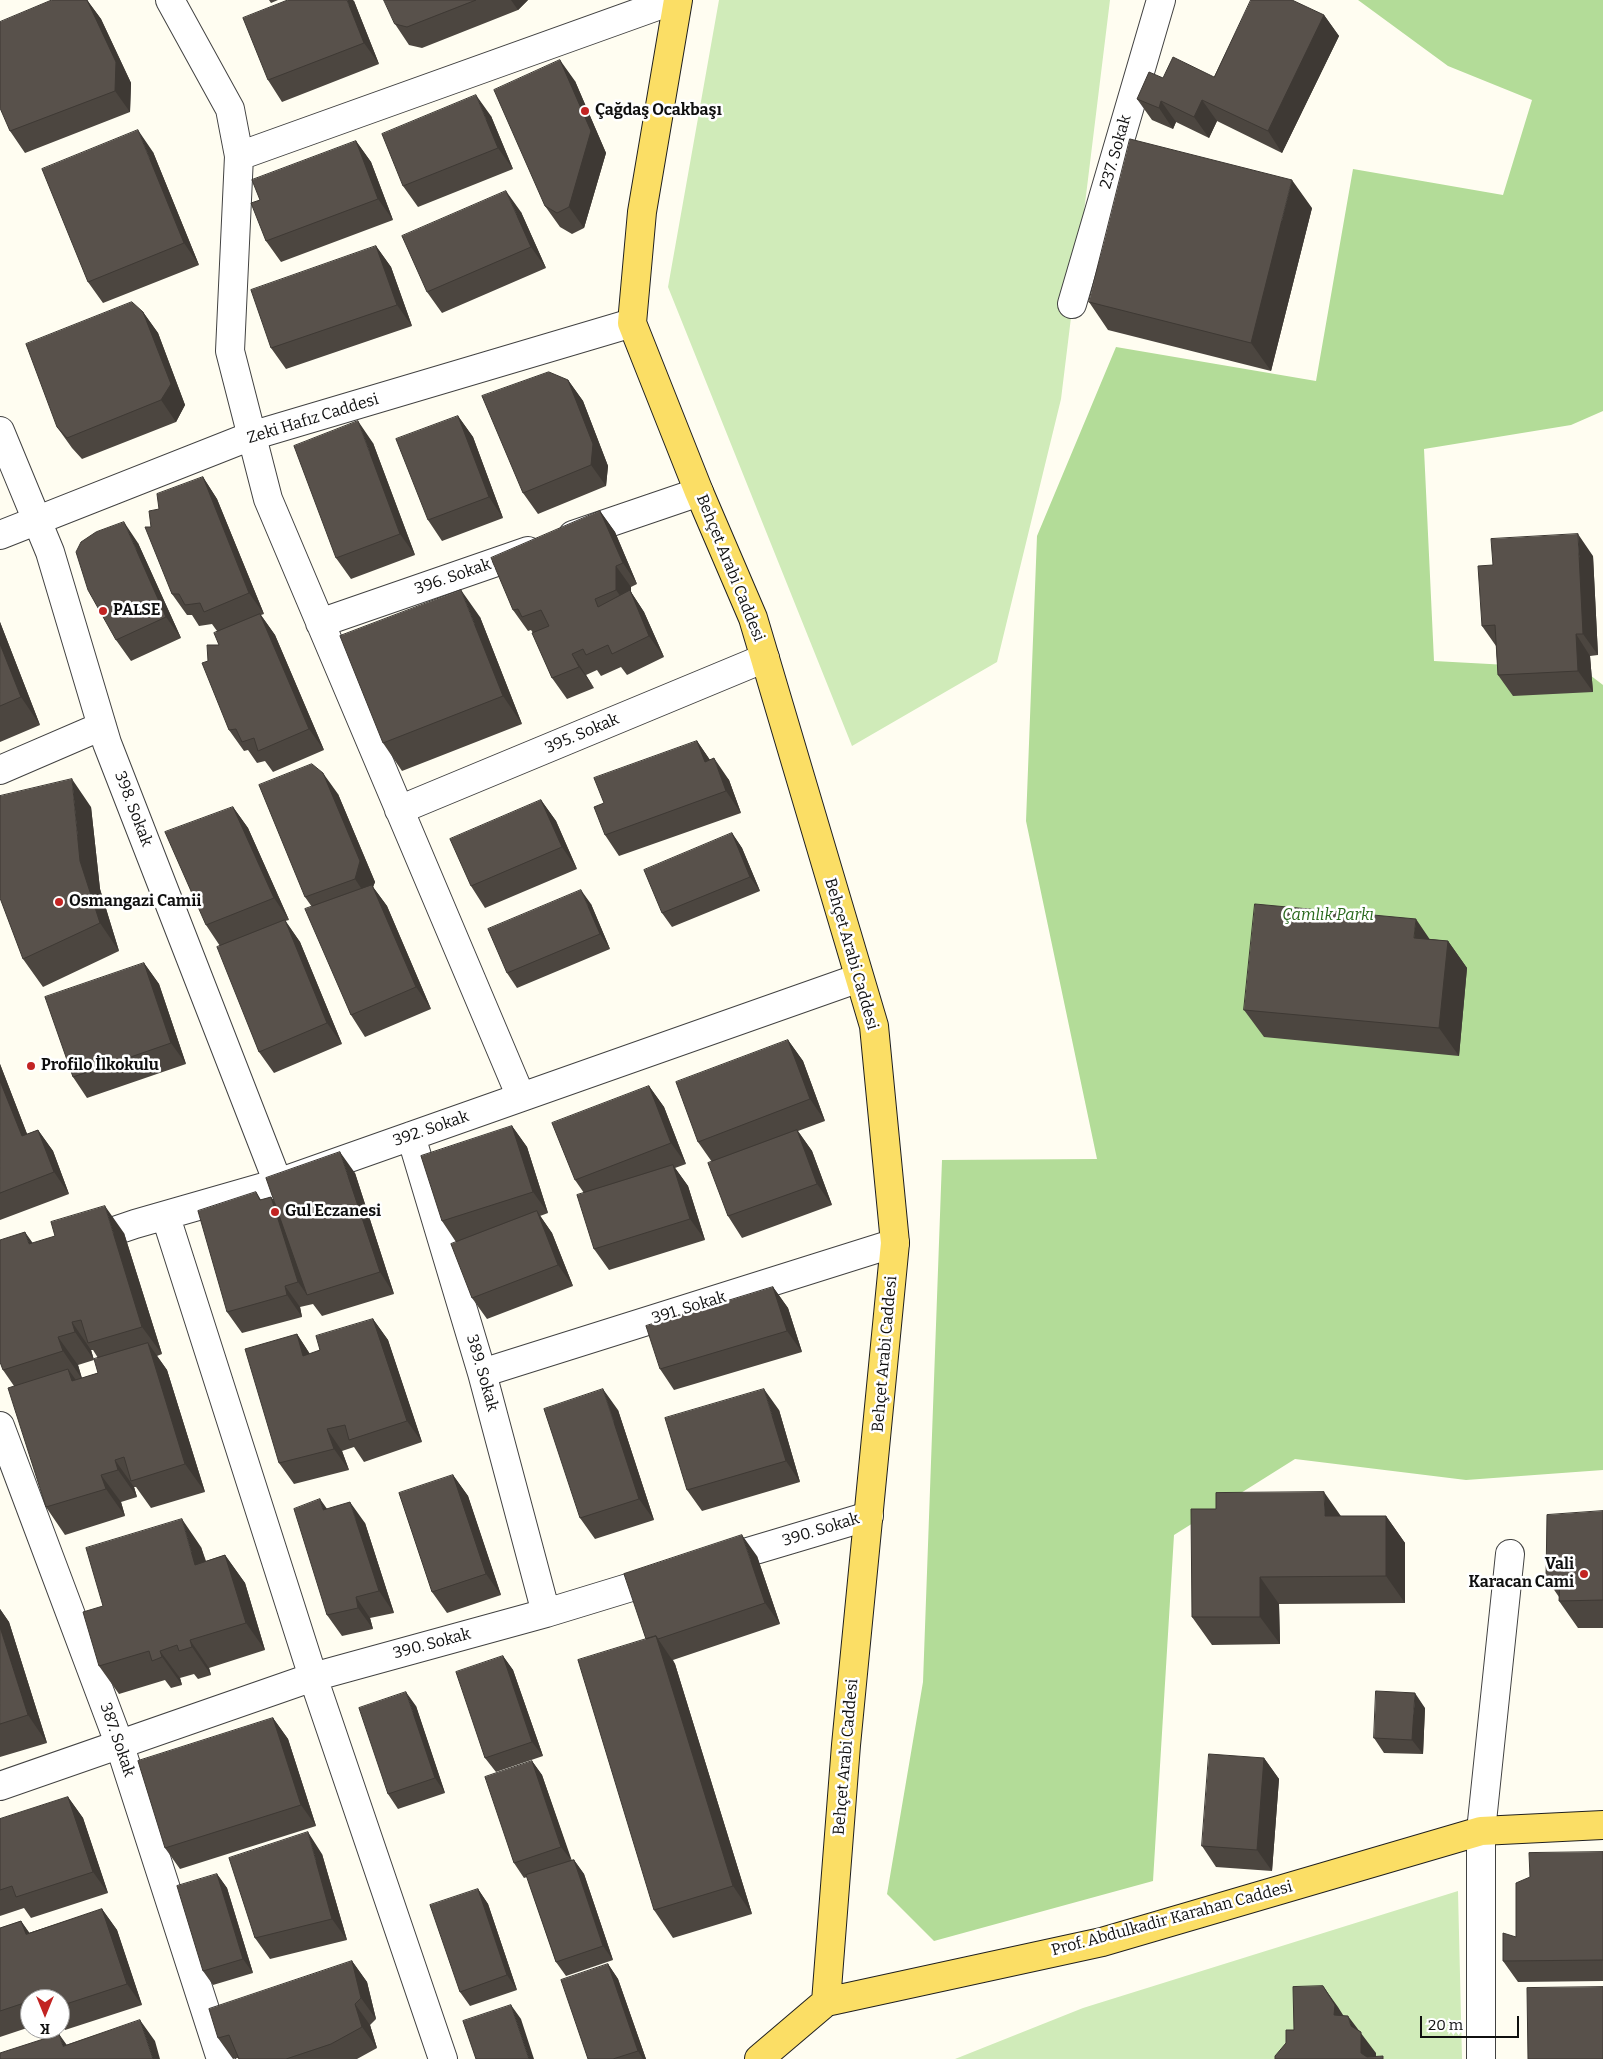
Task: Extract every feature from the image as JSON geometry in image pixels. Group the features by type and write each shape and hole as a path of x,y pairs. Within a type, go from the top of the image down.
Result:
{"main road":[{"name":"Behçet Arabi Caddesi","path":"678,0 642,212 632,323 699,492 753,618 874,1026 895,1243 846,1745 826,2002"},
{"name":"Prof. Abdulkadir Karahan Caddesi","path":"759,2059 826,2002 1102,1942 1481,1831 1603,1824"}],"street":[{"path":"170,0 230,109 239,156 230,351 268,499 521,1097"},
{"path":"239,156 674,0"},
{"name":"237. Sokak","path":"1072,304 1161,0"},
{"name":"Zeki Hafız Caddesi","path":"0,535 251,436 632,323"},
{"name":"398. Sokak","path":"0,431 50,552 102,726 278,1183"},
{"name":"396. Sokak","path":"320,623 699,492"},
{"name":"395. Sokak","path":"399,810 765,658"},
{"path":"0,770 102,726"},
{"name":"392. Sokak","path":"63,1248 135,1224 166,1217 278,1183 859,978"},
{"name":"389. Sokak","path":"411,1136 482,1373 546,1612"},
{"path":"166,1217 313,1677 443,2059"},
{"name":"391. Sokak","path":"482,1373 895,1243"},
{"name":"387. Sokak","path":"0,1426 119,1743 220,2059"},
{"name":"390. Sokak","path":"0,1786 313,1677 546,1612 869,1516"},
{"path":"1480,2059 1481,1831 1510,1554"}],"green space":[{"path":"719,0 1110,0 1061,399 997,662 852,746 668,287"},
{"name":"Çamlık Parkı","path":"1358,0 1603,0 1603,411 1571,425 1424,449 1434,661 1582,669 1603,685 1603,1470 1466,1480 1295,1459 1174,1535 1153,1881 934,1941 887,1894 923,1682 942,1160 1097,1159 1026,821 1037,536 1116,347 1316,381 1353,169 1503,195 1532,100 1448,66"},
{"path":"1458,1891 1462,2059 955,2059 1083,2008"}],"building":[{"path":"52,0 87,0 116,62 115,91 10,131 0,108 0,22"},
{"path":"288,0 347,0 364,43 268,80 243,18"},
{"path":"384,0 476,0 407,27 395,24"},
{"path":"1251,0 1292,0 1324,15 1268,131 1202,100 1194,117 1161,101 1159,108 1137,99 1149,72 1163,78 1173,57 1214,77"},
{"path":"560,60 591,131 569,207 557,213 545,206 494,90"},
{"path":"476,95 498,148 403,186 382,134"},
{"path":"138,130 184,243 88,282 42,169"},
{"path":"1130,139 1292,180 1251,343 1089,302"},
{"path":"356,141 378,199 266,241 251,203 260,200 252,180"},
{"path":"506,191 531,247 427,292 402,236"},
{"path":"376,246 397,305 271,348 251,290"},
{"path":"132,302 143,312 171,384 161,400 67,438 57,427 26,344"},
{"path":"549,372 568,380 593,444 591,465 523,493 482,396"},
{"path":"458,416 489,497 428,520 396,439"},
{"path":"358,421 400,534 336,558 294,446"},
{"path":"203,477 249,593 204,612 200,603 185,605 179,594 172,594 145,527 151,527 149,511 159,509 157,494"},
{"path":"600,511 623,563 616,566 616,590 595,599 598,607 630,590 649,636 612,654 608,645 586,655 583,649 572,654 579,667 552,678 532,633 549,626 541,610 522,617 518,609 513,610 491,558"},
{"path":"124,522 166,617 116,640 88,590 76,552 81,542 96,532"},
{"path":"1578,534 1583,634 1576,634 1578,671 1498,675 1495,625 1482,626 1478,566 1493,565 1491,539"},
{"path":"461,590 503,696 383,743 340,636"},
{"path":"260,614 309,729 258,751 254,738 242,742 236,729 229,730 202,663 208,661 207,645 219,645 214,633"},
{"path":"0,644 21,697 0,706"},
{"path":"697,741 705,762 714,758 726,791 605,835 594,807 604,803 594,778"},
{"path":"312,764 323,773 360,861 355,879 305,897 259,785"},
{"name":"Osmangazi Camii","path":"72,779 80,861 100,923 23,959 0,898 0,796"},
{"path":"541,800 562,847 471,886 450,839"},
{"path":"233,807 274,898 206,925 165,832"},
{"path":"732,833 750,877 662,913 644,870"},
{"path":"372,885 416,987 351,1015 305,909"},
{"path":"581,890 600,934 507,973 488,929"},
{"path":"1255,904 1416,919 1414,938 1448,941 1439,1028 1244,1010"},
{"path":"285,920 327,1023 259,1052 217,947"},
{"path":"144,963 171,1043 73,1077 45,997"},
{"path":"788,1040 810,1099 698,1142 676,1082"},
{"path":"0,1081 22,1136 38,1130 54,1172 0,1193"},
{"path":"649,1086 671,1143 575,1180 552,1123"},
{"path":"512,1126 533,1192 442,1221 421,1156"},
{"path":"797,1130 817,1184 728,1216 708,1163"},
{"path":"340,1152 380,1272 307,1295 266,1178"},
{"path":"673,1165 690,1219 594,1249 577,1195"},
{"path":"256,1192 260,1200 271,1197 298,1282 285,1286 287,1295 227,1312 198,1211"},
{"path":"105,1206 142,1327 88,1343 81,1320 72,1322 75,1332 58,1337 63,1351 3,1370 0,1362 0,1240 25,1232 29,1244 55,1236 51,1222"},
{"path":"537,1211 558,1265 472,1298 451,1244"},
{"path":"773,1287 787,1331 660,1369 646,1326"},
{"path":"373,1319 407,1421 349,1440 345,1425 327,1429 334,1449 279,1463 245,1349 297,1334 303,1356 320,1350 316,1336"},
{"path":"148,1343 185,1464 131,1481 124,1457 115,1460 118,1470 101,1475 106,1489 46,1507 8,1388 68,1369 72,1381 98,1373 94,1359"},
{"path":"603,1389 639,1499 580,1518 544,1409"},
{"path":"764,1389 786,1461 687,1490 665,1418"},
{"path":"453,1475 486,1574 432,1592 399,1493"},
{"path":"1324,1492 1325,1516 1386,1516 1386,1576 1260,1577 1260,1617 1192,1617 1191,1509 1216,1509 1216,1493"},
{"path":"320,1499 323,1510 350,1502 379,1591 356,1597 358,1608 327,1615 294,1509"},
{"path":"1603,1511 1603,1600 1559,1601 1560,1578 1546,1578 1547,1515"},
{"path":"182,1519 195,1565 225,1555 246,1623 190,1640 192,1647 179,1651 177,1645 160,1651 162,1657 152,1661 149,1651 99,1666 83,1612 103,1606 86,1548"},
{"path":"742,1535 765,1603 658,1639 656,1636 646,1639 624,1574"},
{"path":"0,1627 28,1715 0,1724"},
{"path":"656,1636 733,1886 654,1910 578,1660"},
{"path":"503,1656 532,1742 485,1758 456,1672"},
{"path":"1376,1691 1415,1693 1412,1740 1374,1738"},
{"path":"406,1692 435,1778 388,1794 359,1708"},
{"path":"273,1718 301,1805 165,1848 138,1761"},
{"path":"1209,1754 1264,1758 1257,1850 1202,1846"},
{"path":"532,1761 561,1847 514,1863 485,1777"},
{"path":"68,1797 93,1872 16,1897 12,1886 0,1890 0,1819"},
{"path":"308,1832 332,1919 255,1938 229,1858"},
{"path":"1603,1852 1603,1960 1503,1961 1503,1933 1516,1937 1516,1883 1530,1877 1529,1853"},
{"path":"574,1860 603,1946 556,1962 526,1875"},
{"path":"217,1874 243,1959 203,1971 177,1886"},
{"path":"478,1889 507,1975 460,1992 430,1905"},
{"path":"102,1909 127,1984 70,2003 70,1989 20,1989 20,2004 0,2011 0,1928 21,1921 26,1934"},
{"path":"352,1961 361,1998 355,2004 362,2027 331,2044 286,2059 239,2059 229,2035 218,2038 209,2009"},
{"path":"608,1964 638,2051 613,2059 588,2059 561,1980"},
{"path":"1323,1986 1335,2005 1334,2015 1348,2016 1351,2026 1361,2032 1361,2053 1367,2057 1383,2056 1383,2059 1275,2059 1275,2056 1286,2043 1286,2030 1294,2030 1293,1987"},
{"path":"1603,1987 1603,2059 1528,2059 1527,1988"},
{"path":"511,2005 529,2059 476,2059 463,2021"},
{"path":"140,2020 153,2059 0,2059 0,2053 43,2039 61,2039 63,2046"}],"place":[{"name":"Çağdaş Ocakbaşı","path":"585,111"},
{"name":"PALSE","path":"103,611"},
{"name":"Osmangazi Camii","path":"59,902"},
{"name":"Profilo İlkokulu","path":"31,1066"},
{"name":"Gul Eczanesi","path":"275,1212"},
{"name":"Vali Karacan Cami","path":"1584,1574"}]}
